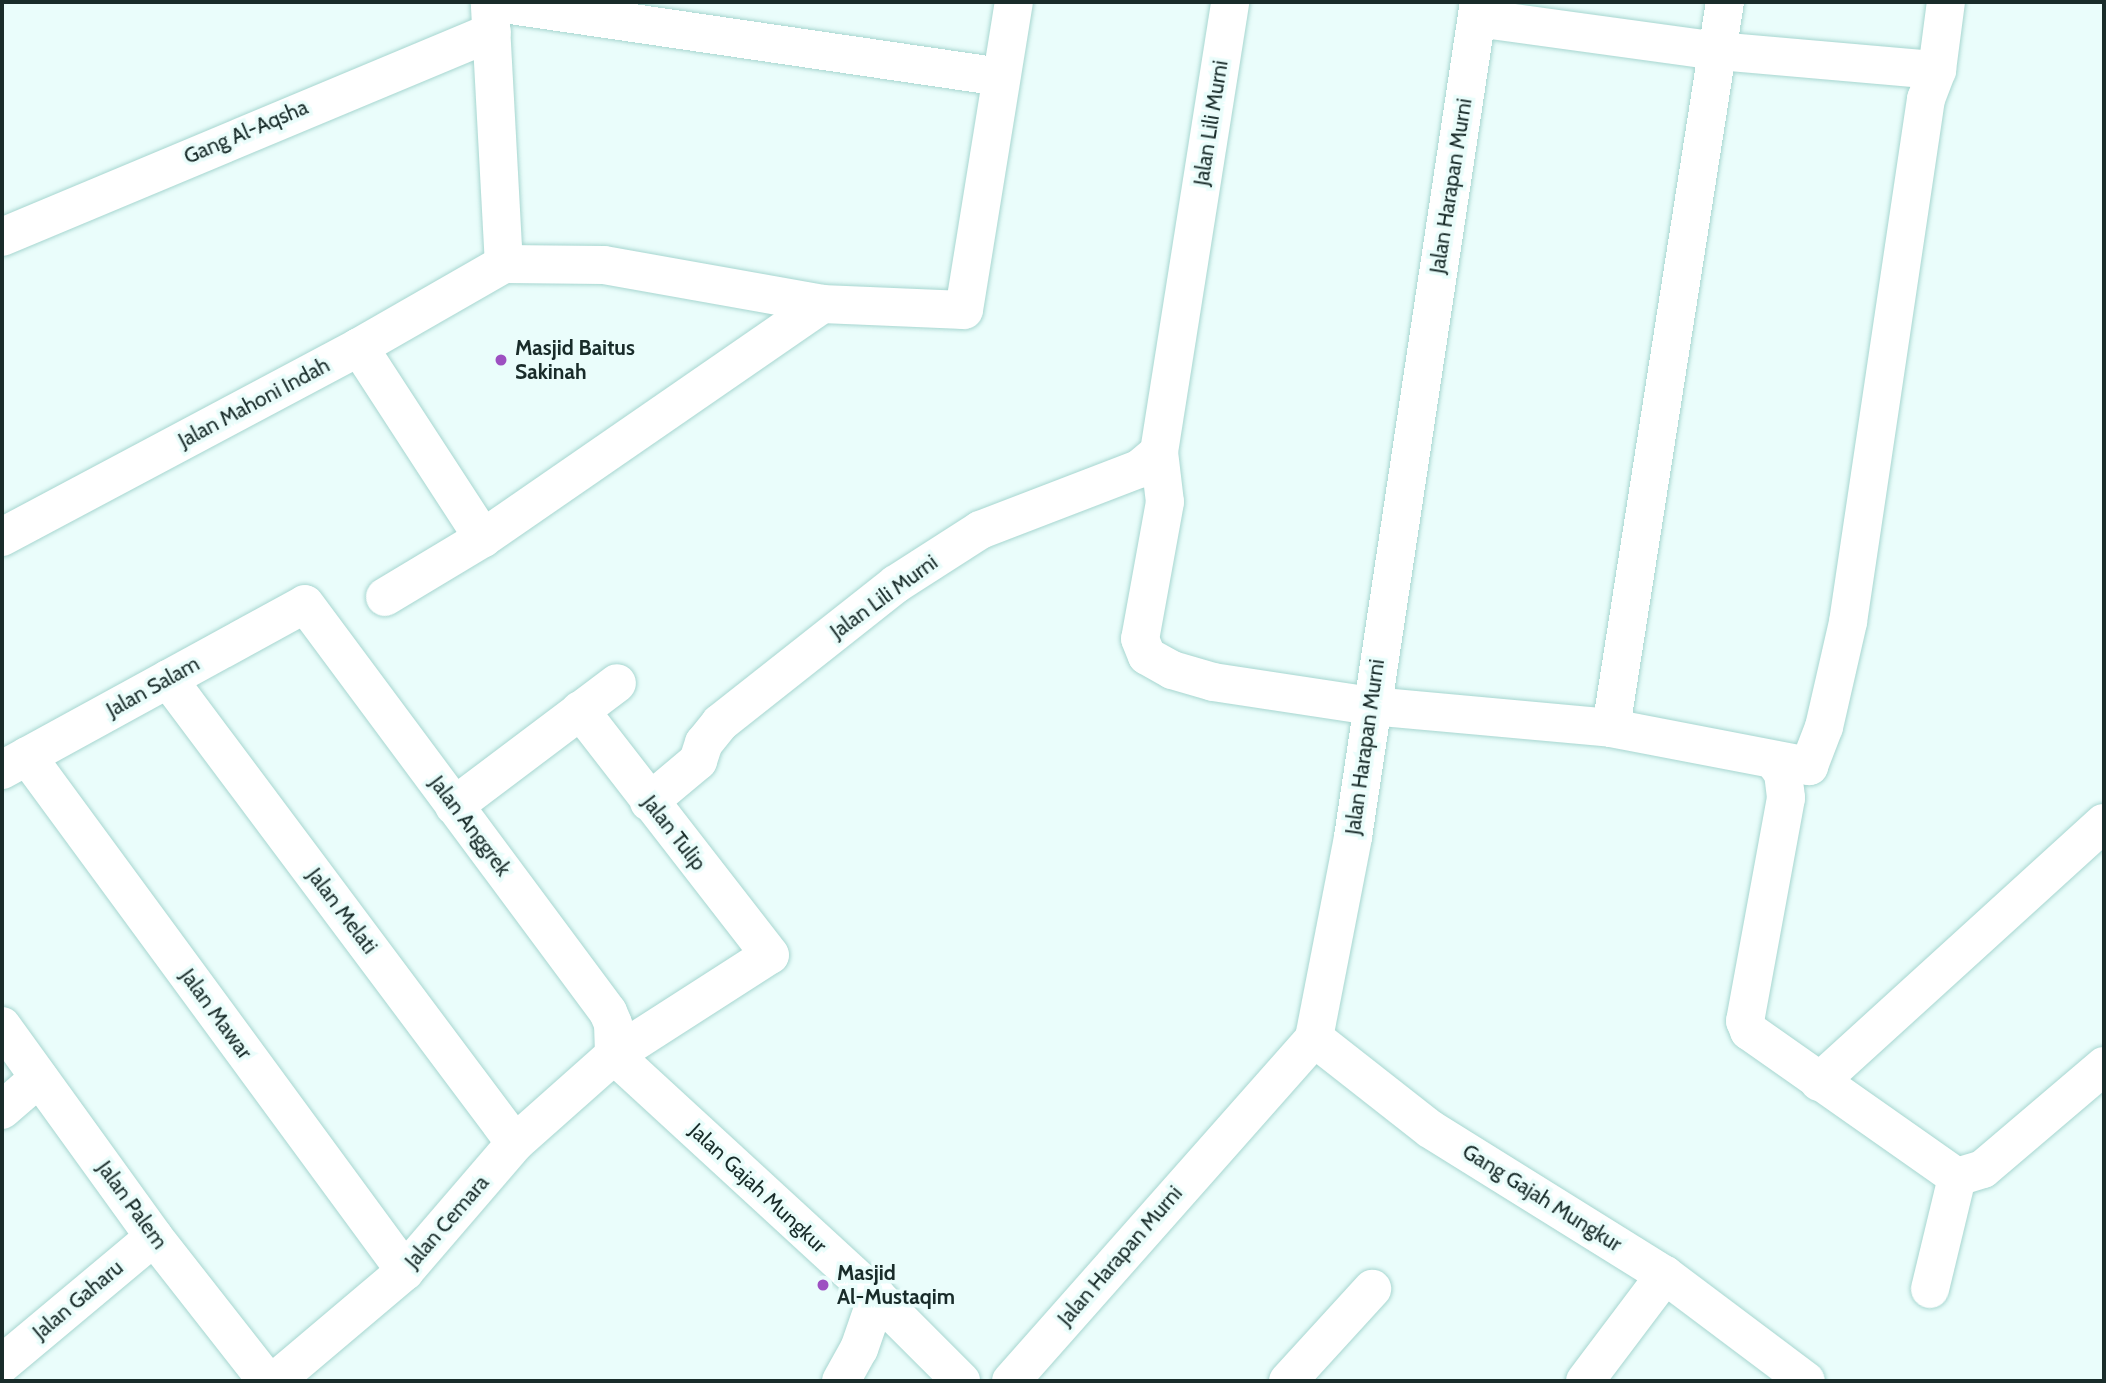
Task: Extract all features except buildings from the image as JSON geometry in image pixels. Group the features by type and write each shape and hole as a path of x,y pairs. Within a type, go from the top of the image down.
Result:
{"street":[{"path":"1001,76 491,12 504,264 604,265 822,303 960,312 967,306 1014,2"},
{"name":"Jalan Lili Murni","path":"1230,2 1159,452 1165,502 1140,639 1147,656 1172,670 1213,682 1371,706 1611,728 1809,766 1824,727 1849,622 1926,99 1937,69"},
{"path":"1611,728 1725,2"},
{"path":"1478,10 1718,51 1937,69 1946,2"},
{"name":"Jalan Harapan Murni","path":"1011,1381 1314,1038 1353,837 1478,10"},
{"name":"Gang Al-Aqsha","path":"2,237 491,12"},
{"name":"Jalan Mahoni Indah","path":"2,537 359,347 504,264"},
{"path":"385,597 483,538 822,303"},
{"path":"359,347 483,538"},
{"name":"Jalan Lili Murni","path":"649,802 698,761 704,743 720,723 896,584 980,530 1139,468 1159,452"},
{"name":"Jalan Salam","path":"14,763 305,604"},
{"name":"Jalan Anggrek","path":"305,604 608,1012 614,1055"},
{"name":"Jalan Melati","path":"168,678 515,1143"},
{"path":"454,806 617,683"},
{"name":"Jalan Tulip","path":"580,709 770,956"},
{"path":"1774,761 1783,773 1786,799 1745,1021 1757,1038 1957,1178"},
{"name":"Jalan Mawar","path":"14,763 405,1271"},
{"path":"1819,1082 2104,823"},
{"name":"Jalan Cemara","path":"275,1381 405,1271 515,1143 614,1055 770,956"},
{"name":"Jalan Palem","path":"2,1026 154,1237 267,1381"},
{"name":"Gang Gajah Mungkur","path":"1314,1038 1430,1129 1665,1275 1806,1381"},
{"name":"Jalan Gajah Mungkur","path":"614,1055 877,1297 961,1381"},
{"path":"1957,1178 1983,1169 2104,1066"},
{"path":"2,1110 39,1079"},
{"path":"1930,1289 1944,1246 1957,1178"},
{"name":"Jalan Gaharu","path":"2,1364 154,1237"},
{"path":"1585,1381 1665,1275"},
{"path":"1288,1381 1372,1289"},
{"path":"841,1381 859,1349 877,1297"}],"place":[{"name":"Masjid Baitus Sakinah","path":"501,360"},
{"name":"Masjid Al-Mustaqim","path":"823,1285"}]}
